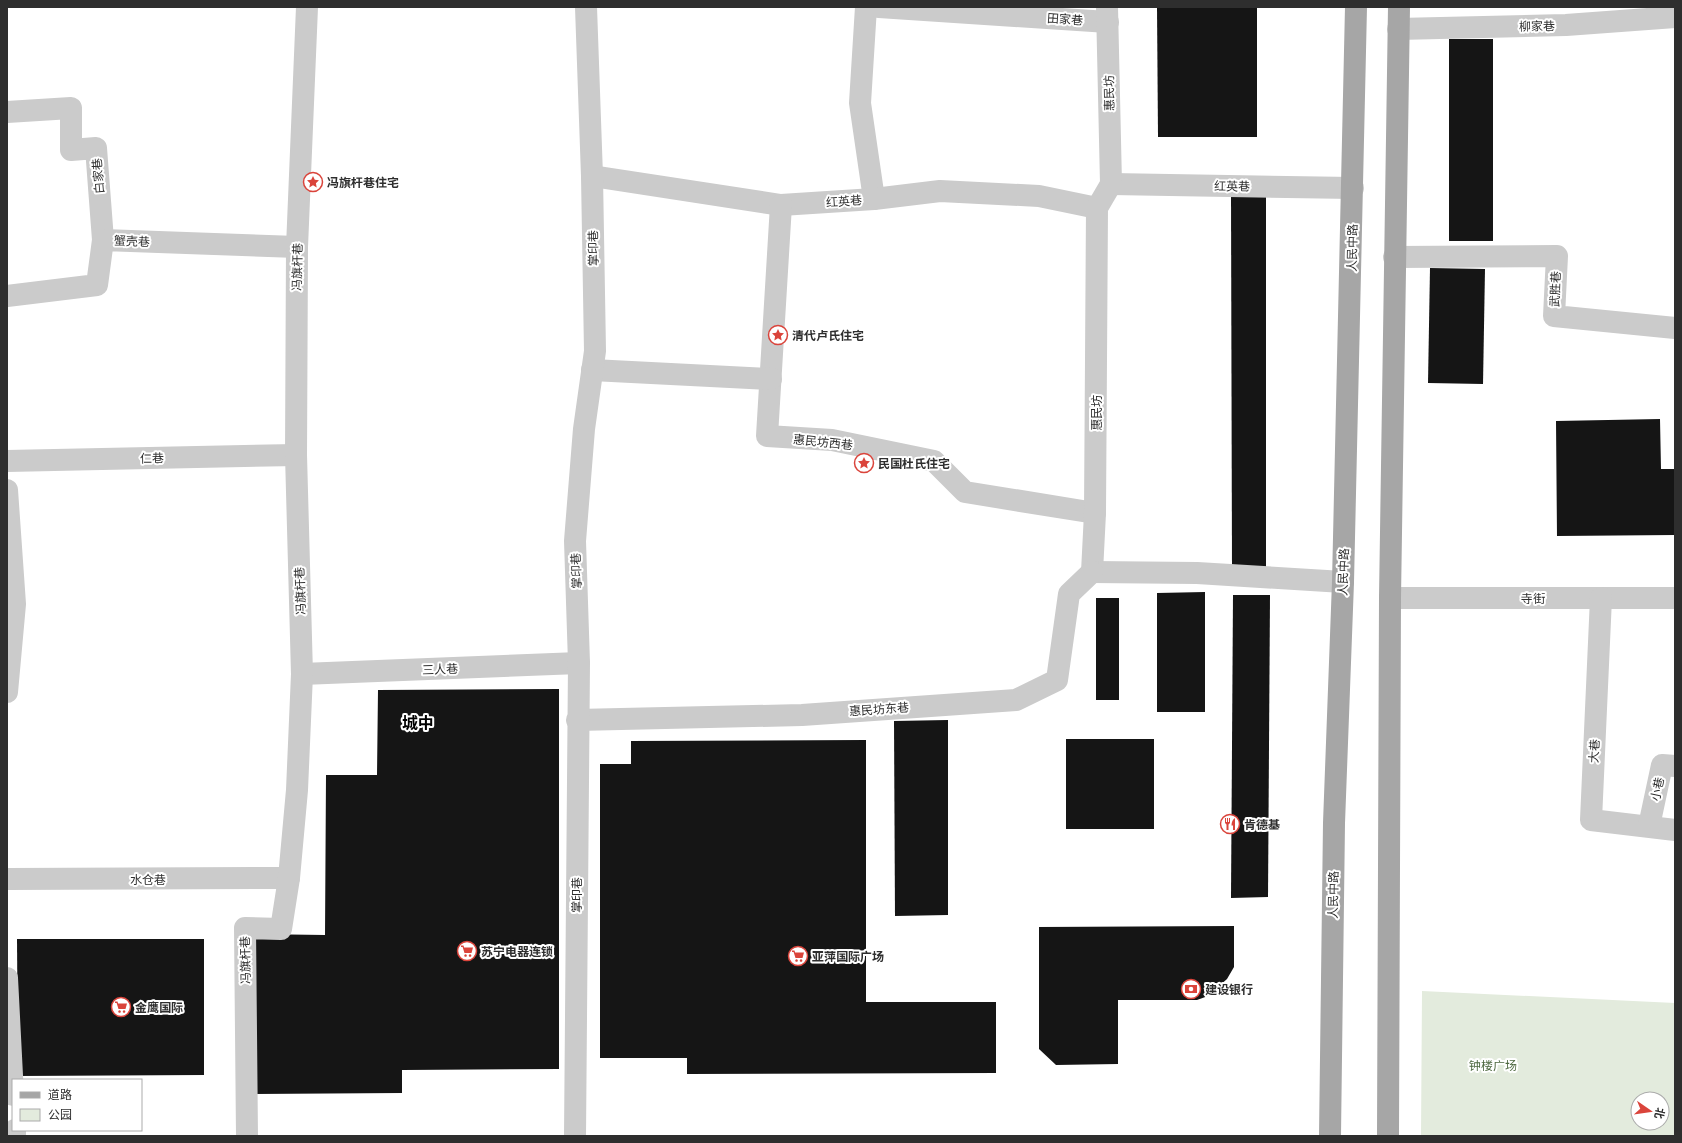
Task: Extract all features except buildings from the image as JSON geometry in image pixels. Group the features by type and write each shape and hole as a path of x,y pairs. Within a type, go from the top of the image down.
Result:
{"main road":[{"name":"人民中路","path":"1330,1136 1334,823 1343,582 1356,7"},
{"path":"1388,1136 1390,598 1398,7"}],"lane":[{"name":"冯旗杆巷","path":"247,1136 245,928 281,930 289,878 297,790 302,674 296,454 297,247 307,7"},
{"name":"掌印巷","path":"575,1136 577,720 579,664 575,541 584,429 595,351 592,176 586,7"},
{"path":"866,7 860,103 874,199"},
{"name":"田家巷","path":"879,7 1108,14"},
{"name":"惠民坊","path":"1092,572 1095,513 1097,208 1111,184 1108,14"},
{"name":"柳家巷","path":"1398,29 1566,25 1675,17"},
{"name":"白家巷","path":"7,112 71,108 71,150 96,148 103,240"},
{"name":"红英巷","path":"592,176 781,205 874,199 940,191 1039,196 1097,208"},
{"name":"红英巷","path":"1111,184 1353,188"},
{"name":"惠民坊西巷","path":"781,205 767,436 832,440 934,461 965,492 1095,513"},
{"name":"蟹壳巷","path":"7,296 97,285 103,240 297,247"},
{"name":"武胜巷","path":"1394,257 1557,256 1554,316 1675,328"},
{"path":"592,370 771,379"},
{"name":"仁巷","path":"7,461 296,454"},
{"path":"7,496 11,604 7,692"},
{"path":"1092,572 1197,573 1343,582"},
{"name":"惠民坊东巷","path":"577,720 802,715 1016,700 1057,680 1069,594 1092,572"},
{"name":"寺街","path":"1390,598 1675,598"},
{"name":"大巷","path":"1601,598 1591,820 1675,830"},
{"name":"三人巷","path":"302,674 579,664"},
{"name":"小巷","path":"1649,826 1662,765 1675,766"},
{"name":"水仓巷","path":"7,879 289,878"},
{"path":"7,978 12,1079"}],"green space":[{"name":"钟楼广场","path":"1422,991 1675,1003 1675,1136 1421,1136"}],"place":[{"name":"冯旗杆巷住宅","path":"313,182"},
{"name":"清代卢氏住宅","path":"778,335"},
{"name":"民国杜氏住宅","path":"864,463"},
{"name":"肯德基","path":"1230,824"},
{"name":"苏宁电器连锁","path":"467,951"},
{"name":"亚萍国际广场","path":"798,956"},
{"name":"建设银行","path":"1191,989"},
{"name":"金鹰国际","path":"121,1007"}],"district":[{"name":"城中","path":"418,723"}]}
